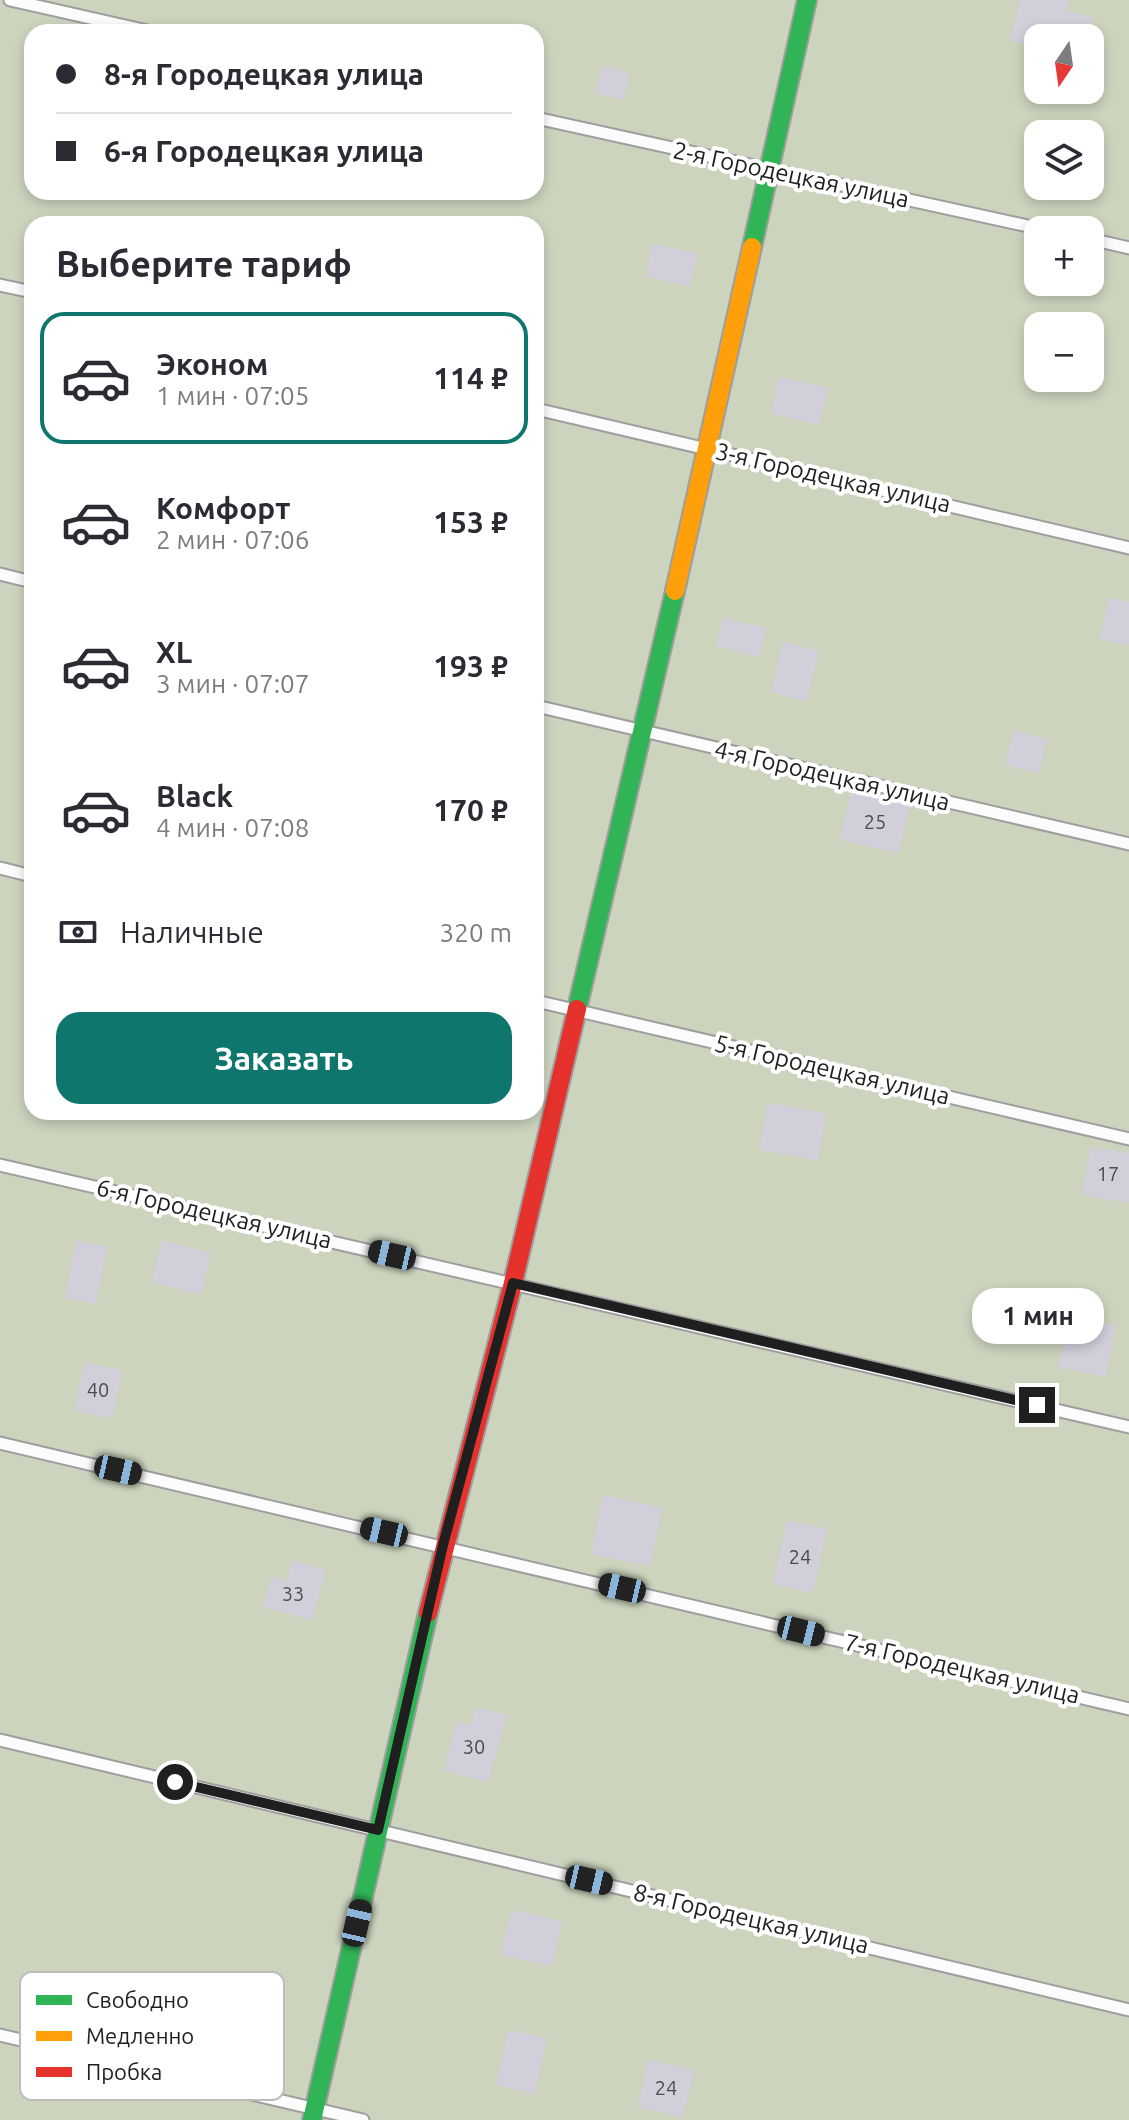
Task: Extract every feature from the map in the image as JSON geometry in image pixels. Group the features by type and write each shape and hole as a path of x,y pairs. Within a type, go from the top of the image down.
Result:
{"street":[{"path":"314,2114 443,1545 513,1283 577,1011 708,448 807,0"}],"lane":[{"path":"10,0 116,24"},
{"name":"2-я Городецкая улица","path":"544,120 1024,225"},
{"path":"1104,242 1129,248"},
{"path":"0,285 24,290"},
{"name":"3-я Городецкая улица","path":"544,411 1129,548"},
{"path":"0,574 24,580"},
{"name":"4-я Городецкая улица","path":"544,708 1129,844"},
{"path":"0,868 24,874"},
{"name":"5-я Городецкая улица","path":"544,1003 1129,1139"},
{"name":"6-я Городецкая улица","path":"0,1165 1129,1427"},
{"name":"7-я Городецкая улица","path":"0,1443 1129,1709"},
{"name":"8-я Городецкая улица","path":"0,1740 1129,2010"},
{"path":"0,2035 20,2040"},
{"path":"258,2100 314,2114 363,2120"}],"green space":[{"path":"0,0 1129,0 1129,2120 0,2120"}],"building":[{"path":"1020,0 1068,0 1066,11 1094,18 1092,24 1024,24 1024,44 1010,40"},
{"path":"603,66 630,73 623,100 596,93"},
{"path":"652,244 697,253 690,286 646,277"},
{"path":"779,377 828,388 819,425 771,413"},
{"path":"1109,597 1129,602 1129,645 1100,639"},
{"path":"723,618 766,628 759,657 716,646"},
{"path":"783,642 819,651 807,701 771,692"},
{"path":"1013,731 1047,739 1039,773 1005,765"},
{"path":"851,791 910,805 899,853 840,840"},
{"path":"768,1103 826,1113 818,1160 759,1150"},
{"path":"1091,1147 1129,1153 1129,1203 1082,1195"},
{"path":"162,1240 211,1253 201,1295 152,1282"},
{"path":"76,1241 107,1247 96,1304 65,1298"},
{"path":"1070,1315 1116,1325 1106,1377 1058,1367"},
{"path":"84,1363 122,1370 113,1418 75,1411"},
{"path":"603,1495 662,1508 650,1566 591,1554"},
{"path":"787,1520 827,1529 813,1593 773,1584"},
{"path":"292,1560 326,1570 312,1620 263,1607 272,1577 287,1581"},
{"path":"476,1707 507,1715 488,1782 444,1770 457,1721 471,1725"},
{"path":"511,1910 562,1921 552,1966 501,1955"},
{"path":"508,2030 547,2038 535,2094 496,2085"},
{"path":"648,2060 694,2070 683,2117 638,2107"}],"traffic: fast":[{"path":"752,247 807,0"},
{"path":"577,1009 675,591"},
{"path":"312,2120 428,1613"}],"traffic: slow":[{"path":"675,591 752,247"}],"traffic: jam":[{"path":"428,1613 513,1283 577,1009"}],"route":[{"path":"175,1782 378,1830 443,1545 513,1283 1037,1405"}]}
